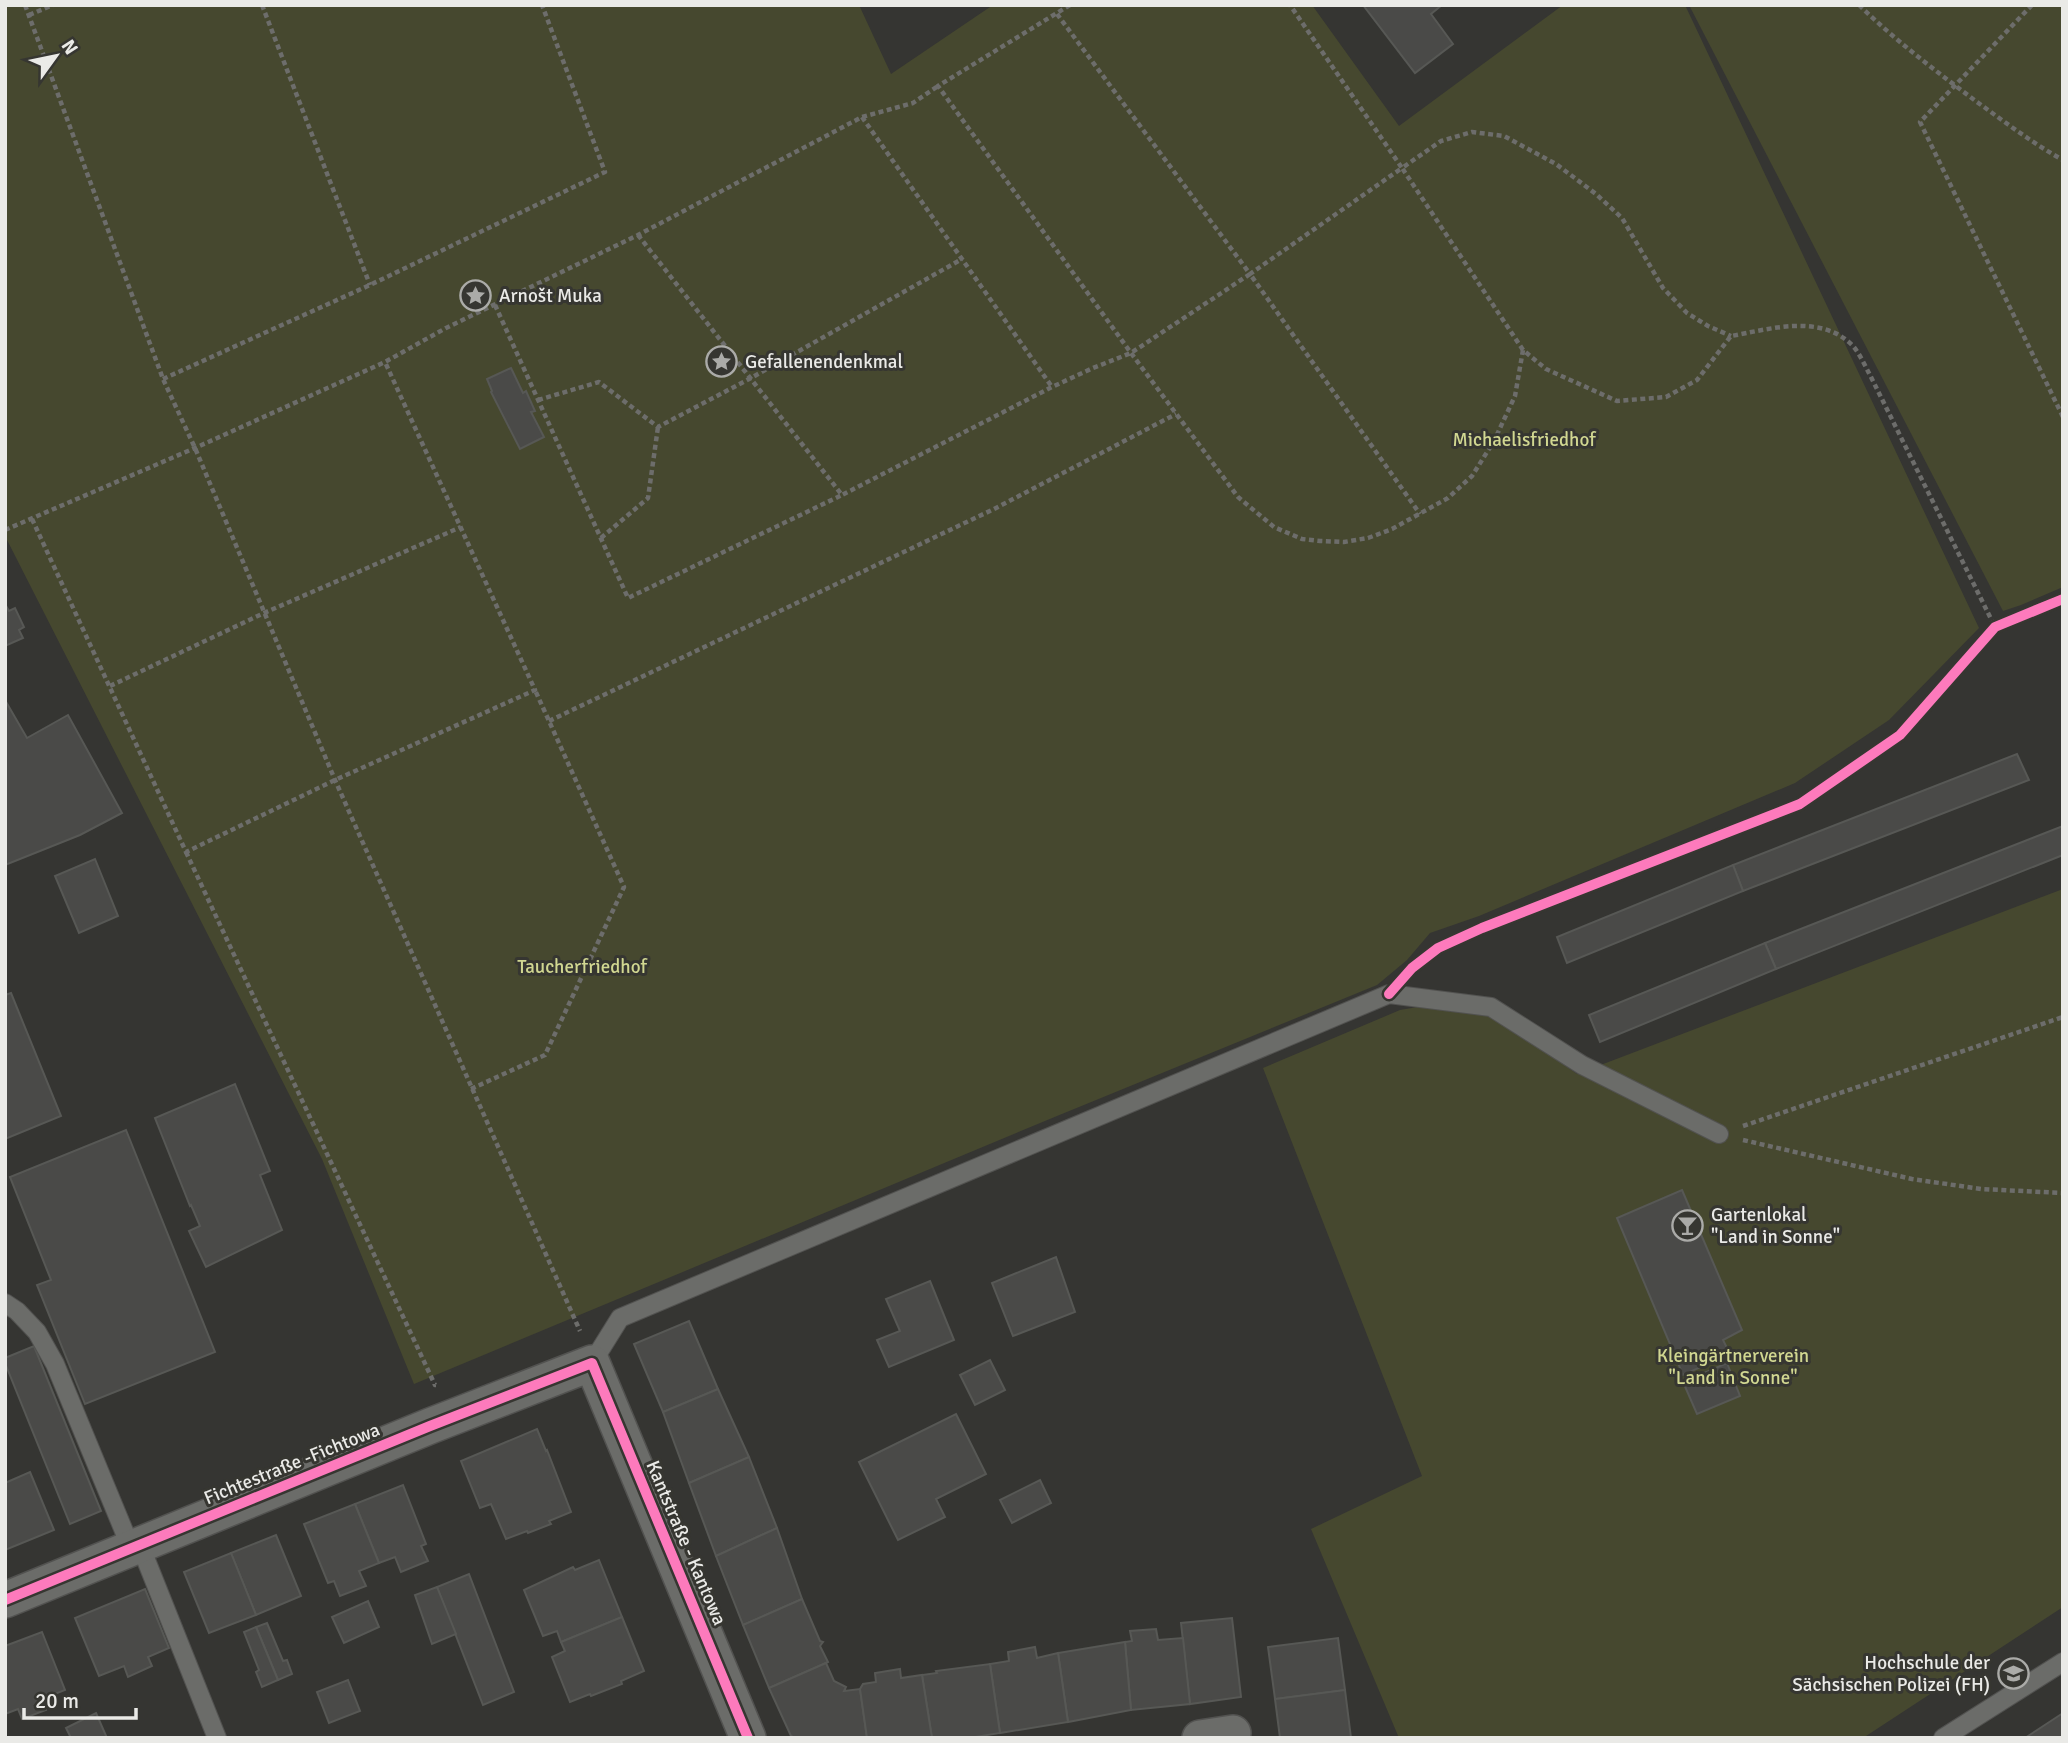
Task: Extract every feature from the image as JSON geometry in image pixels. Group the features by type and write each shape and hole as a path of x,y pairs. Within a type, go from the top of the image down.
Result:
{"street":[{"name":"Fichtestraße -Fichtowa","path":"5,1600 430,1426 592,1363"},
{"name":"Kantstraße - Kantowa","path":"592,1363 747,1738"}],"lane":[{"path":"592,1363 620,1318 1389,994 1491,1007 1582,1065 1719,1134"},
{"path":"5,1303 17,1311 37,1332 55,1364 217,1738"},
{"path":"1943,1738 2063,1662"}],"path":[{"path":"25,5 163,379 195,448 335,780 579,1326 592,1363"},
{"path":"29,15 53,5"},
{"path":"261,5 370,285"},
{"path":"163,379 370,285 605,172 542,5"},
{"path":"5,530 385,362 446,328 638,235 862,117 913,103 1070,5"},
{"path":"1290,5 1523,350 1546,369 1617,401 1666,397 1697,380 1731,336"},
{"path":"1859,5 1955,86 2037,146 2063,160"},
{"path":"2032,5 1920,122 2063,417"},
{"path":"1058,14 1250,274 1420,514"},
{"path":"938,86 1238,497 1274,527 1302,538 1320,541 1368,538 1392,529 1448,499 1472,476 1487,453 1515,396 1523,350"},
{"path":"862,117 1052,387"},
{"path":"495,305 628,598 842,495 1052,387 1131,353 1441,141 1472,132 1504,136 1556,164 1605,202 1622,218 1663,288 1687,313 1707,326 1731,336 1794,326 1813,327 1833,331 1854,347 1995,627"},
{"path":"638,235 842,495"},
{"path":"658,427 751,379 962,260"},
{"path":"385,362 624,887 545,1055 471,1089"},
{"path":"538,400 599,382 658,427"},
{"path":"549,721 994,509 1177,414"},
{"path":"601,538 648,498 658,427"},
{"path":"32,519 435,1385 447,1380"},
{"path":"110,686 264,613 461,527"},
{"path":"1986,637 1995,627 2006,622"},
{"path":"186,852 335,780 535,690"},
{"path":"1719,1134 2063,1017"},
{"path":"1719,1134 1912,1179 1981,1189 2063,1193"},
{"path":"567,1331 579,1326"}],"green space":[{"path":"5,5 859,5 891,74 993,5 1312,5 1399,126 1563,5 1685,5 1979,628 1889,720 1795,783 1479,916 1430,933 1407,960 1377,985 414,1384 322,1159 5,536"},
{"path":"1689,5 2063,5 2063,587 2003,611"},
{"name":"Kleingärtnerverein \"Land in Sonne\"","path":"2063,889 2063,1607 1863,1738 1399,1738 1311,1529 1422,1476 1263,1068 1400,1010 1430,1005 1490,1013 1577,1074"}],"building":[{"path":"1363,5 1442,5 1431,14 1453,44 1415,73"},
{"path":"511,368 523,393 526,391 535,411 531,412 544,437 520,449 487,379"},
{"path":"5,604 9,611 15,608 24,627 19,630 23,638 5,646"},
{"path":"5,700 27,738 68,715 122,813 80,835 5,865"},
{"path":"2017,754 2029,780 1743,891 1733,865"},
{"path":"2063,826 2063,855 1776,969 1765,943"},
{"path":"95,859 118,916 79,933 55,876"},
{"path":"1733,865 1743,891 1567,963 1557,937"},
{"path":"1765,943 1776,969 1600,1042 1589,1015"},
{"path":"11,993 61,1116 5,1139 5,995"},
{"path":"235,1084 270,1171 260,1175 282,1230 206,1267 189,1231 200,1226 155,1118"},
{"path":"126,1130 215,1352 85,1404 37,1285 51,1280 10,1177"},
{"path":"1682,1190 1742,1330 1723,1340 1730,1354 1683,1375 1617,1218"},
{"path":"1056,1257 1075,1312 1013,1336 992,1283"},
{"path":"930,1281 954,1340 889,1367 877,1340 900,1331 886,1299"},
{"path":"689,1321 718,1389 663,1412 634,1344"},
{"path":"34,1346 101,1511 70,1524 5,1363 5,1358"},
{"path":"990,1360 1005,1390 975,1405 960,1375"},
{"path":"1727,1363 1740,1396 1697,1414 1683,1382"},
{"path":"718,1389 749,1457 689,1483 663,1412"},
{"path":"956,1414 986,1474 936,1499 945,1517 898,1540 859,1462"},
{"path":"537,1429 571,1512 549,1521 551,1524 506,1539 491,1504 480,1508 461,1461"},
{"path":"749,1457 777,1528 716,1556 689,1483"},
{"path":"30,1472 54,1530 5,1550 5,1483"},
{"path":"1040,1480 1051,1503 1012,1523 1000,1500"},
{"path":"403,1485 426,1544 421,1546 428,1561 401,1572 395,1557 379,1563 355,1504"},
{"path":"355,1504 379,1563 359,1571 366,1586 340,1596 334,1581 328,1583 304,1524"},
{"path":"777,1528 802,1599 743,1625 716,1556"},
{"path":"276,1535 301,1596 256,1615 231,1553"},
{"path":"231,1553 256,1615 209,1633 184,1572"},
{"path":"599,1560 622,1617 561,1642 557,1631 543,1636 524,1590 573,1567 575,1570"},
{"path":"469,1574 514,1692 483,1705 437,1587"},
{"path":"437,1587 456,1634 432,1644 415,1595"},
{"path":"145,1589 169,1648 148,1657 152,1666 128,1677 124,1666 99,1676 75,1618"},
{"path":"802,1599 820,1641 823,1642 820,1646 828,1662 769,1688 743,1625"},
{"path":"368,1601 379,1627 344,1643 332,1617"},
{"path":"622,1617 644,1671 621,1681 622,1684 570,1702 552,1657 565,1651 561,1642"},
{"path":"1232,1618 1241,1697 1190,1704 1181,1623"},
{"path":"267,1623 283,1661 287,1660 292,1674 278,1680 256,1627"},
{"path":"256,1627 278,1680 262,1687 256,1672 259,1670 244,1632"},
{"path":"1156,1629 1158,1640 1183,1638 1190,1704 1131,1710 1125,1642 1132,1641 1130,1631"},
{"path":"42,1632 65,1690 42,1699 46,1710 22,1719 18,1709 5,1714 5,1646"},
{"path":"1338,1638 1345,1690 1275,1699 1268,1647"},
{"path":"1125,1642 1131,1710 1068,1722 1058,1653"},
{"path":"1035,1647 1037,1658 1058,1653 1068,1722 1000,1733 990,1664 1009,1661 1008,1652"},
{"path":"826,1663 834,1681 846,1687 844,1691 860,1689 867,1738 791,1736 769,1688"},
{"path":"990,1664 1000,1733 969,1738 932,1738 922,1675"},
{"path":"900,1669 901,1678 922,1675 932,1738 867,1738 860,1689 863,1684 876,1682 875,1673"},
{"path":"348,1680 360,1711 329,1723 317,1692"},
{"path":"1345,1690 1351,1738 1280,1738 1275,1699"},
{"path":"96,1713 107,1738 71,1738 66,1728"},
{"path":"2063,1713 2063,1738 2025,1738"}],"cycle path":[{"path":"1389,994 1412,968 1438,948 1482,928 1800,804 1900,735 1995,627 2063,599"},
{"path":"5,1600 430,1426 592,1363 748,1738"}],"place":[{"name":"Arnošt Muka","path":"476,296"},
{"name":"Gefallenendenkmal","path":"722,362"},
{"name":"Gartenlokal \"Land in Sonne\"","path":"1688,1226"},
{"name":"Hochschule der Sächsischen Polizei (FH)","path":"2013,1674"}],"park label":[{"name":"Michaelisfriedhof","path":"1524,440"},
{"name":"Taucherfriedhof","path":"582,967"}]}
